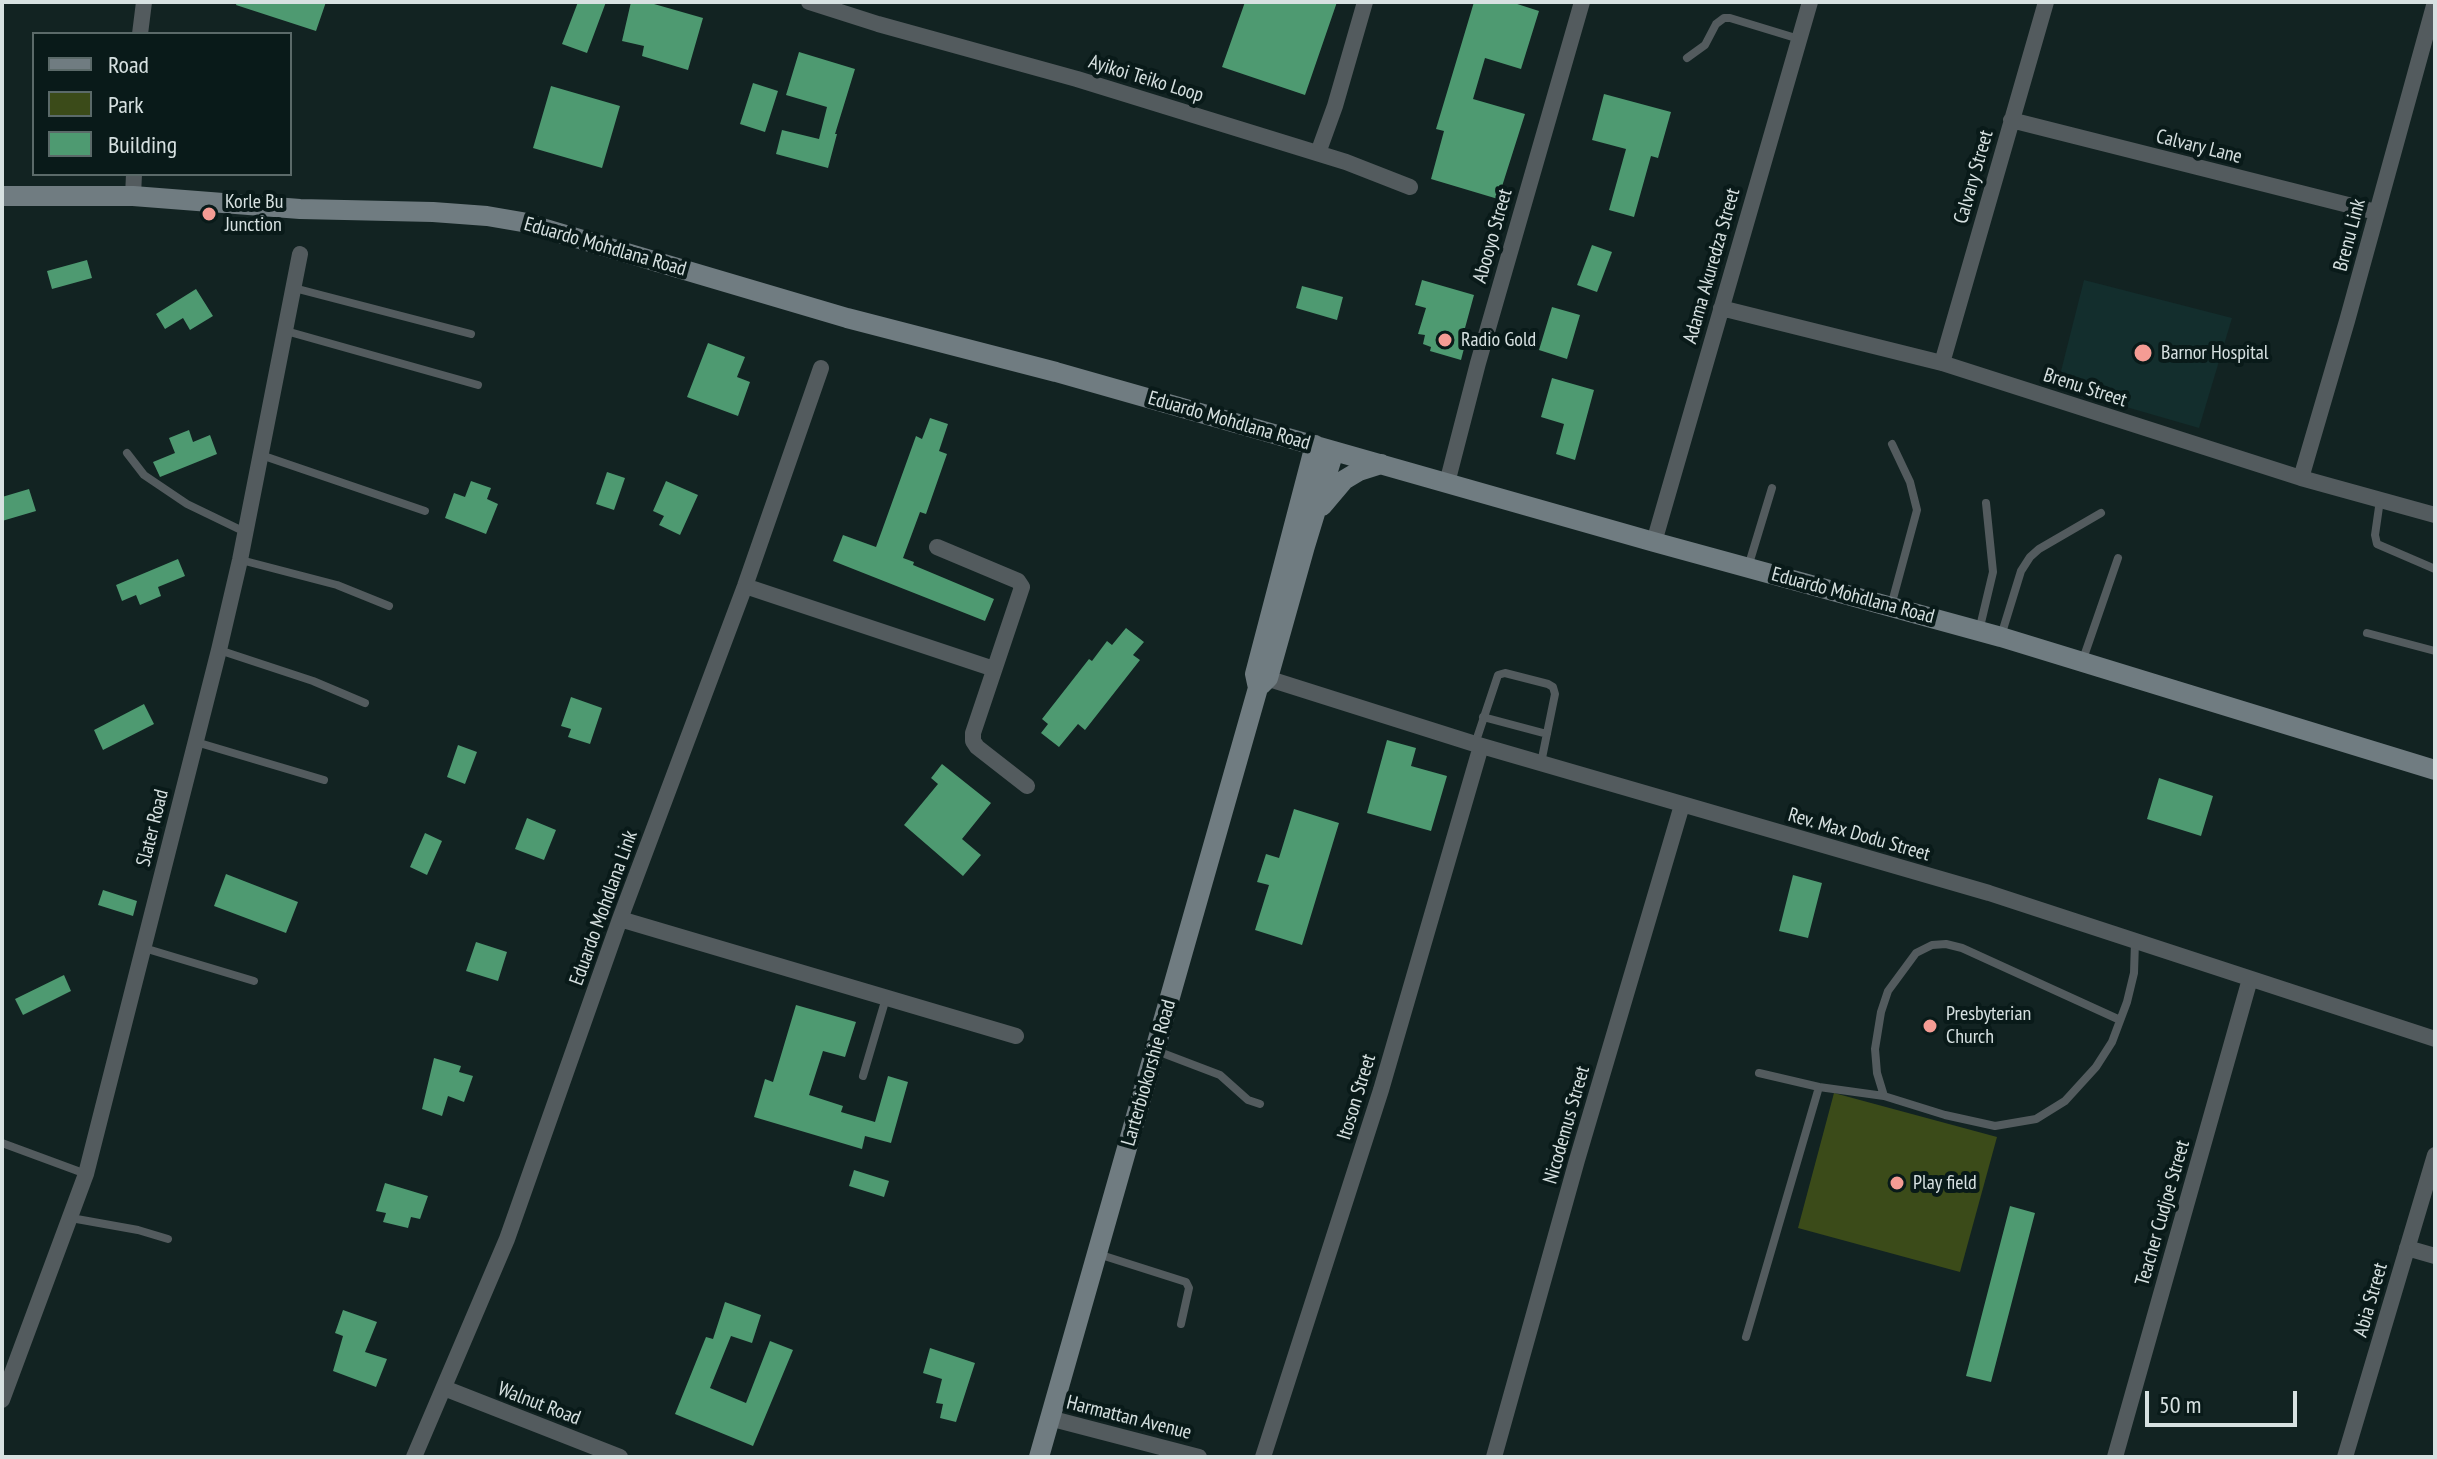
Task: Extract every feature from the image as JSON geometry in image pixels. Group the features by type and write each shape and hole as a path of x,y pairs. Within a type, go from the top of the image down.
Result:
{"main road":[{"name":"Eduardo Mohdlana Road","path":"2,196 133,196 300,209 433,212 522,222 847,318 1056,372 2001,637 2435,770"},
{"path":"1286,438 1300,464 1304,487"},
{"name":"Larterbiokorshie Road","path":"1261,680 1304,487 1325,448"},
{"name":"Larterbiokorshie Road","path":"1039,1457 1261,680 1315,515 1325,448"},
{"path":"1315,515 1344,480 1381,464"}],"street":[{"path":"140,32 144,2"},
{"name":"Ayikoi Teiko Loop","path":"809,2 1077,79 1318,153 1410,187"},
{"path":"1318,153 1365,2"},
{"name":"Abooyo Street","path":"1447,483 1478,363 1582,2"},
{"name":"Adama Akuredza Street","path":"1654,542 1810,2"},
{"name":"Calvary Street","path":"1942,363 2046,2"},
{"name":"Brenu Link","path":"2301,478 2435,2"},
{"name":"Calvary Lane","path":"2011,120 2376,212"},
{"path":"133,196 134,176"},
{"name":"Slater Road","path":"2,1400 86,1174 240,560 300,254"},
{"name":"Brenu Street","path":"1721,308 1942,363 2301,478 2435,515"},
{"name":"Eduardo Mohdlana Link","path":"414,1457 507,1239 620,919 745,586 821,368"},
{"path":"937,547 1018,581 1022,587 973,733 973,741 1027,786"},
{"path":"745,586 994,669"},
{"name":"Rev. Max Dodu Street","path":"1261,680 1989,893 2435,1039"},
{"name":"Itoson Street","path":"1263,1457 1381,1090 1478,745"},
{"name":"Nicodemus Street","path":"1494,1457 1577,1160 1682,805"},
{"path":"620,919 1016,1036"},
{"name":"Teacher Cudjoe Street","path":"2115,1457 2250,979"},
{"name":"Abia Street","path":"2345,1457 2435,1155"},
{"path":"2407,1248 2435,1256"},
{"name":"Walnut Road","path":"444,1388 620,1457"},
{"name":"Harmattan Avenue","path":"1049,1418 1199,1457"}],"lane":[{"path":"1687,58 1705,45 1716,24 1724,18 1799,39"},
{"path":"294,288 471,334"},
{"path":"286,331 478,385"},
{"path":"1891,607 1917,510 1910,482 1892,444"},
{"path":"127,453 144,475 187,504 245,533"},
{"path":"261,455 425,511"},
{"path":"1748,568 1772,488"},
{"path":"2380,500 2375,535 2377,544 2435,569"},
{"path":"1979,631 1993,572 1986,503"},
{"path":"2001,637 2021,571 2030,557 2101,513"},
{"path":"2082,662 2118,558"},
{"path":"240,560 337,585 389,606"},
{"path":"2367,633 2435,651"},
{"path":"219,650 313,681 365,703"},
{"path":"1478,745 1483,717 1498,675 1505,673 1548,684 1555,694 1541,763"},
{"path":"1483,717 1547,734"},
{"path":"196,742 324,780"},
{"path":"1759,1073 1819,1087 1884,1096 1945,1115 1995,1126 2036,1119 2065,1101 2096,1067 2112,1042 2134,973 2135,942"},
{"path":"1884,1096 1877,1073 1875,1049 1881,1012 1888,991 1916,953 1932,945 1962,948 2120,1020"},
{"path":"144,948 254,981"},
{"path":"863,1076 886,997"},
{"path":"1156,1051 1220,1075 1248,1100 1260,1104"},
{"path":"1746,1337 1819,1087"},
{"path":"2,1143 86,1174"},
{"path":"71,1218 138,1230 168,1239"},
{"path":"1098,1254 1186,1282 1189,1288 1181,1324"}],"shaded area":[{"name":"Barnor Hospital","path":"2084,280 2232,318 2199,428 2057,387"}],"green space":[{"name":"Play field","path":"1834,1093 1997,1137 1960,1272 1798,1228"}],"building":[{"path":"237,2 326,2 316,31 236,5"},
{"path":"578,2 606,2 587,53 562,44"},
{"path":"631,2 647,2 703,18 688,70 642,56 644,46 622,41"},
{"path":"1245,2 1337,2 1305,95 1222,67"},
{"path":"1474,2 1511,2 1539,11 1521,69 1485,58 1473,99 1525,114 1498,199 1431,179 1444,131 1436,129"},
{"path":"799,52 855,69 828,168 776,154 782,130 819,139 827,107 786,95"},
{"path":"753,83 778,91 765,132 740,124"},
{"path":"551,86 620,106 602,168 533,148"},
{"path":"1604,94 1671,112 1658,158 1651,156 1634,217 1609,210 1626,149 1592,140"},
{"path":"1592,245 1612,252 1597,292 1577,285"},
{"path":"87,260 92,278 52,289 47,271"},
{"path":"1422,280 1474,295 1461,360 1430,351 1431,347 1423,344 1425,335 1418,334 1426,308 1415,305"},
{"path":"1302,286 1343,297 1337,320 1296,308"},
{"path":"196,289 213,316 190,330 183,318 165,329 156,314"},
{"path":"1552,307 1580,315 1567,359 1539,350"},
{"path":"708,343 745,357 737,377 750,382 738,416 687,397"},
{"path":"1552,378 1594,390 1575,460 1556,454 1564,424 1541,417"},
{"path":"930,418 948,424 939,451 947,454 926,514 920,512 903,558 994,599 985,621 833,561 843,535 876,547 916,436 922,439"},
{"path":"189,430 193,442 210,435 217,454 160,477 153,462 175,453 169,438"},
{"path":"607,472 625,478 614,510 596,504"},
{"path":"471,481 491,488 487,499 498,504 486,534 445,518 454,493 465,497"},
{"path":"666,481 698,495 680,535 659,525 664,516 653,511"},
{"path":"29,489 36,511 2,521 2,497"},
{"path":"178,559 185,576 158,587 161,596 140,605 136,595 122,601 116,585"},
{"path":"1126,628 1144,642 1133,655 1140,660 1085,730 1078,724 1059,747 1041,733 1048,724 1042,719 1089,659 1092,661 1107,641 1112,645"},
{"path":"571,697 602,708 590,744 568,737 571,729 561,726"},
{"path":"144,704 154,724 103,750 94,730"},
{"path":"1387,740 1416,748 1411,766 1447,776 1431,831 1367,813"},
{"path":"458,745 477,752 465,784 447,777"},
{"path":"942,764 991,803 962,839 981,855 963,876 904,825 938,784 931,778"},
{"path":"2159,778 2213,796 2201,836 2147,819"},
{"path":"1294,809 1339,823 1302,945 1255,930 1269,885 1257,882 1266,854 1279,858"},
{"path":"527,818 556,830 544,860 515,849"},
{"path":"425,833 442,841 427,875 410,867"},
{"path":"226,874 298,902 286,933 214,906"},
{"path":"1793,875 1822,883 1808,938 1779,931"},
{"path":"103,890 137,901 133,916 98,905"},
{"path":"476,942 507,952 498,981 466,971"},
{"path":"64,975 71,991 23,1015 15,999"},
{"path":"796,1005 856,1022 845,1057 823,1051 809,1095 843,1106 841,1112 875,1122 888,1076 908,1082 891,1143 865,1136 862,1149 754,1117 765,1079 773,1082"},
{"path":"434,1058 461,1066 459,1072 473,1076 464,1102 448,1096 442,1116 422,1109"},
{"path":"854,1170 889,1181 884,1197 849,1186"},
{"path":"385,1183 428,1196 420,1219 411,1217 408,1228 383,1222 386,1213 376,1211"},
{"path":"2010,1206 2035,1213 1991,1382 1966,1376"},
{"path":"725,1302 761,1315 752,1343 731,1336 710,1388 746,1403 770,1341 793,1350 753,1446 675,1414 706,1337 713,1339"},
{"path":"343,1310 377,1322 365,1352 387,1359 376,1387 333,1371 343,1336 335,1333"},
{"path":"930,1348 975,1363 956,1422 940,1418 943,1404 936,1403 942,1379 923,1373"}],"place":[{"name":"Korle Bu Junction","path":"209,214"},
{"name":"Radio Gold","path":"1445,340"},
{"name":"Barnor Hospital","path":"2143,353"},
{"name":"Presbyterian Church","path":"1930,1026"},
{"name":"Play field","path":"1897,1183"}]}
